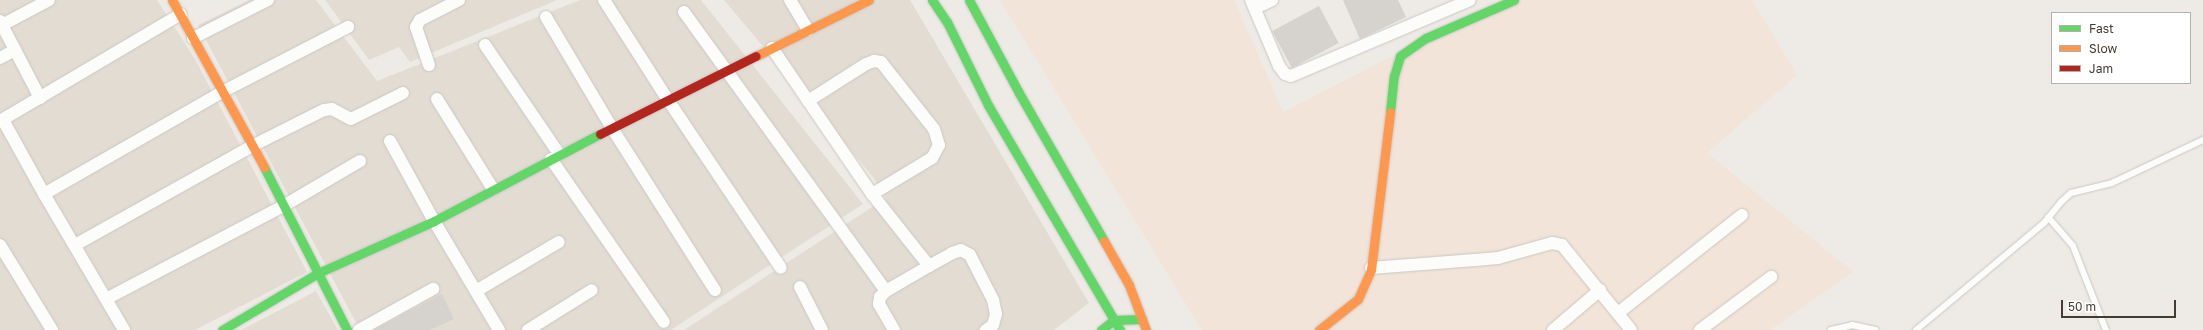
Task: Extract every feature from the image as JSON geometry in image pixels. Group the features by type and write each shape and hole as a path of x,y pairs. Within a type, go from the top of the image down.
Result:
{"street":[{"path":"40,98 1,23 49,0"},
{"path":"172,0 285,205 347,330"},
{"path":"193,38 268,0"},
{"path":"430,65 416,27 420,20 459,0"},
{"path":"604,0 668,100 781,268"},
{"path":"790,0 808,30"},
{"path":"222,330 318,273 434,221 555,156 869,0"},
{"path":"932,0 947,22 988,105 1120,330"},
{"path":"969,0 1019,93 1130,285 1146,330"},
{"path":"1272,0 1253,4 1279,66 1285,74 1291,76 1470,0"},
{"path":"1319,330 1334,320 1358,299 1371,268 1394,76 1400,56 1426,38 1514,0"},
{"path":"684,12 886,291"},
{"path":"124,330 2,121 181,14"},
{"path":"546,17 612,128 715,290"},
{"path":"44,194 222,92 348,27"},
{"path":"485,45 555,156 664,322"},
{"path":"772,48 872,194 929,266"},
{"path":"0,58 15,50"},
{"path":"808,101 866,64 874,61 881,62 934,129 939,138 940,145 932,158 872,194"},
{"path":"75,245 252,146 324,110 332,109 351,119 403,93"},
{"path":"437,99 493,189"},
{"path":"390,142 434,221 499,330"},
{"path":"106,299 285,205 360,161"},
{"path":"1618,314 1742,215"},
{"path":"476,291 559,242"},
{"path":"1371,268 1498,258 1552,243 1562,245 1631,330"},
{"path":"0,245 52,330"},
{"path":"894,330 879,304 880,297 886,291 929,266 961,250 970,255 993,300 996,314 993,324 986,330"},
{"path":"1700,330 1771,276"},
{"path":"800,287 822,330"},
{"path":"360,330 433,289"},
{"path":"528,330 592,290"},
{"path":"1553,330 1600,290"},
{"path":"1100,330 1114,320 1142,319"},
{"path":"1131,330 1142,319"}],"lane":[{"path":"1916,330 2048,217 2071,194 2112,183 2203,140"},
{"path":"2048,217 2072,246 2106,330"},
{"path":"1831,330 1852,325 1875,330"}],"shaded area":[{"path":"0,0 157,0 195,59 307,272 195,330 0,330"},
{"path":"250,0 316,0 377,81 580,0 701,0 863,204 671,330 360,330 198,25"},
{"path":"325,0 557,0 410,62 399,47 369,60"},
{"path":"724,0 910,0 1089,303 1054,330 684,330 886,198 873,177"},
{"path":"1000,0 1234,0 1283,112 1502,0 1752,0 1797,75 1707,153 1853,272 1770,330 1202,330"},
{"path":"316,291 338,330 241,330"}],"building":[{"path":"1343,0 1398,0 1406,17 1360,39"},
{"path":"1319,6 1339,43 1292,68 1272,31"},
{"path":"442,294 454,319 430,330 374,330"}],"traffic: fast":[{"path":"932,0 947,22 988,105 1120,330"},
{"path":"969,0 1019,93 1104,241"},
{"path":"1390,112 1394,76 1400,56 1426,38 1514,0"},
{"path":"222,330 318,273 434,221 600,134"},
{"path":"264,167 347,330"},
{"path":"1101,330 1114,320 1142,319"}],"traffic: slow":[{"path":"172,0 264,167"},
{"path":"756,56 869,0"},
{"path":"1319,330 1358,299 1371,270 1390,112"},
{"path":"1104,241 1129,285 1146,330"}],"traffic: jam":[{"path":"600,134 756,56"}]}
